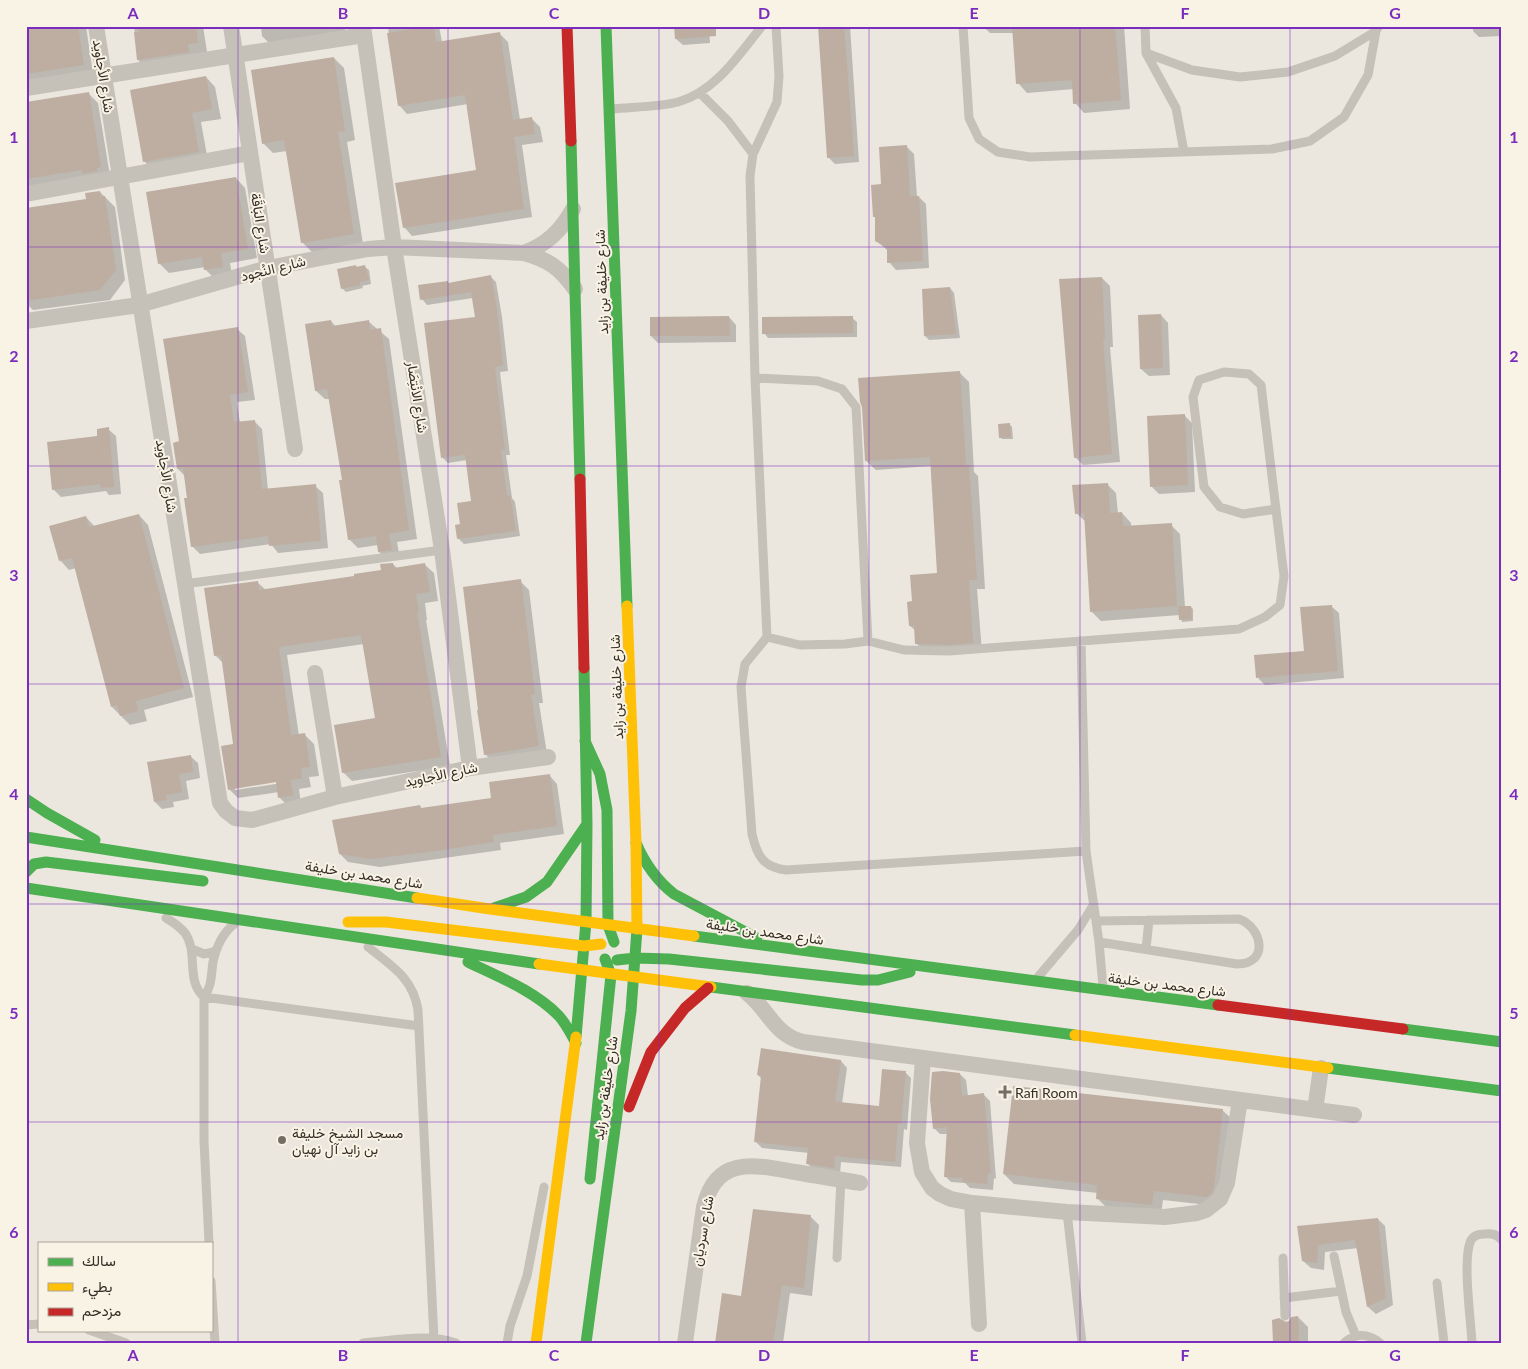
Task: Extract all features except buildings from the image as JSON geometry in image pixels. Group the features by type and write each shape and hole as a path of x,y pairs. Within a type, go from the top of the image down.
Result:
{"main road":[{"name":"شارع خليفة بن زايد","path":"536,1343 576,1043 586,922 585,741 574,208 567,26"},
{"name":"شارع خليفة بن زايد","path":"586,1343 634,978 638,929 606,26"},
{"path":"585,741 600,774 607,810 608,925 621,959 634,978"},
{"path":"26,799 70,827 117,850"},
{"path":"490,909 514,902 537,890 547,882 586,824"},
{"name":"شارع محمد بن خليفة","path":"26,837 490,909 1502,1042"},
{"path":"636,844 651,872 664,887 776,948"},
{"path":"26,872 34,864 46,862 192,881 217,880 248,871"},
{"path":"26,888 611,975 1502,1091"},
{"path":"313,931 334,923 386,922 584,946 613,940 638,929"},
{"path":"586,922 600,944 611,975 591,1165 591,1191"},
{"path":"447,951 517,987 553,1011 565,1023 576,1043"},
{"path":"582,971 607,962 635,958 669,959 862,980 893,977 922,967"},
{"path":"612,1152 651,1052 685,1008 708,988"},
{"path":"593,1208 601,1233"}],"street":[{"name":"شارع الأجاويد","path":"96,26 220,803 235,818 252,820 335,797 470,768 548,757"},
{"name":"شارع البَاقَة","path":"231,26 295,449"},
{"path":"26,88 235,55 363,31"},
{"name":"شارع الانْتِصَار","path":"363,31 394,247 442,550 470,768"},
{"path":"26,194 250,154"},
{"name":"شارع النُجود","path":"524,253 540,246 554,236 566,223 574,208"},
{"name":"شارع النُجود","path":"26,321 140,305 268,268 353,252 394,247 524,253 540,257 554,265 566,276 575,290"},
{"path":"315,673 335,797"},
{"path":"747,993 762,1007 778,1029 796,1040 1354,1115"},
{"path":"923,1058 917,1143 922,1172 932,1188 940,1194 951,1199 972,1203 1067,1212 1165,1217 1206,1210 1220,1199 1227,1183 1240,1100"},
{"path":"1315,1110 1320,1068"},
{"name":"شارع سرديان","path":"685,1343 704,1207 709,1191 719,1177 735,1168 753,1165 860,1183"},
{"path":"972,1203 979,1324"}],"lane":[{"path":"610,109 677,102 700,93 728,68 762,26"},
{"path":"776,26 779,76 777,102 753,154 750,176 755,378 767,637 745,664 740,687 752,834 755,847 765,863 774,868 786,870 1086,851"},
{"path":"963,26 969,118 980,139 998,152 1030,157 1272,149 1310,141 1344,117 1368,75 1378,28"},
{"path":"1145,26 1146,54 1176,108 1184,152"},
{"path":"1146,54 1192,70 1240,77 1288,72 1335,56 1378,28"},
{"path":"700,93 728,121 753,154"},
{"path":"767,637 800,645 845,644 868,641 904,650 949,650 1240,629 1265,617 1280,605 1284,576 1261,385 1249,374 1224,372 1199,380 1192,397 1204,487 1220,506 1243,514 1276,510"},
{"path":"755,378 818,381 842,389 856,407 868,641"},
{"path":"184,584 442,550"},
{"path":"1081,641 1086,851 1099,942 1103,991"},
{"path":"1034,982 1078,930 1094,904"},
{"path":"150,906 184,932 192,949 194,984 204,997 419,1026"},
{"path":"1096,921 1239,919 1249,924 1260,943 1259,952 1254,960 1246,964 1237,964 1099,942"},
{"path":"209,1242 204,1141 204,997 210,987 216,951 225,934 239,920"},
{"path":"1146,950 1149,920"},
{"path":"355,937 402,975 416,1001 419,1026 434,1338"},
{"path":"192,949 204,954 216,951"},
{"path":"507,1343 510,1326 527,1276 541,1199 550,1172 563,1146"},
{"path":"837,1258 841,1180"},
{"path":"1067,1212 1082,1343"},
{"path":"1472,1343 1467,1264 1470,1243 1479,1234 1491,1233 1502,1240"},
{"path":"1334,1256 1346,1312 1356,1336"},
{"path":"1283,1258 1285,1316"},
{"path":"1437,1283 1444,1343"},
{"path":"1284,1298 1342,1291"},
{"path":"212,1296 215,1343"},
{"path":"96,1332 126,1343"},
{"path":"1344,1343 1356,1336 1374,1338 1380,1343"},
{"path":"364,1343 434,1338 456,1343"}],"traffic: fast":[{"path":"606,26 627,606"},
{"path":"571,141 580,479"},
{"path":"584,668 587,824 586,922"},
{"path":"585,741 600,774 607,810 608,925 614,942"},
{"path":"26,799 95,840"},
{"path":"494,908 526,897 547,882 587,824"},
{"path":"26,837 417,898"},
{"path":"636,843 652,871 674,894 757,938"},
{"path":"26,872 34,864 46,862 203,881"},
{"path":"26,888 539,964"},
{"path":"576,1037 586,922"},
{"path":"586,1343 631,1011 637,929"},
{"path":"694,936 1218,1005"},
{"path":"617,960 635,958 669,959 862,980 878,980 910,972"},
{"path":"590,1179 611,975 605,959"},
{"path":"468,962 516,985 539,999 559,1016 576,1043"},
{"path":"711,987 1075,1035"},
{"path":"1403,1029 1502,1042"},
{"path":"1328,1068 1502,1091"}],"traffic: slow":[{"path":"627,606 636,843 637,929"},
{"path":"417,898 694,936"},
{"path":"348,922 386,922 584,946 601,944"},
{"path":"539,964 711,987"},
{"path":"1075,1035 1328,1068"},
{"path":"536,1343 576,1037"}],"traffic: jam":[{"path":"567,26 571,141"},
{"path":"580,479 584,668"},
{"path":"629,1107 651,1052 685,1008 708,988"},
{"path":"1218,1005 1403,1029"}],"place":[{"name":"Rafi Room","path":"1005,1092"},
{"name":"مسجد الشيخ خليفة بن زايد آل نهيان","path":"282,1140"}]}
